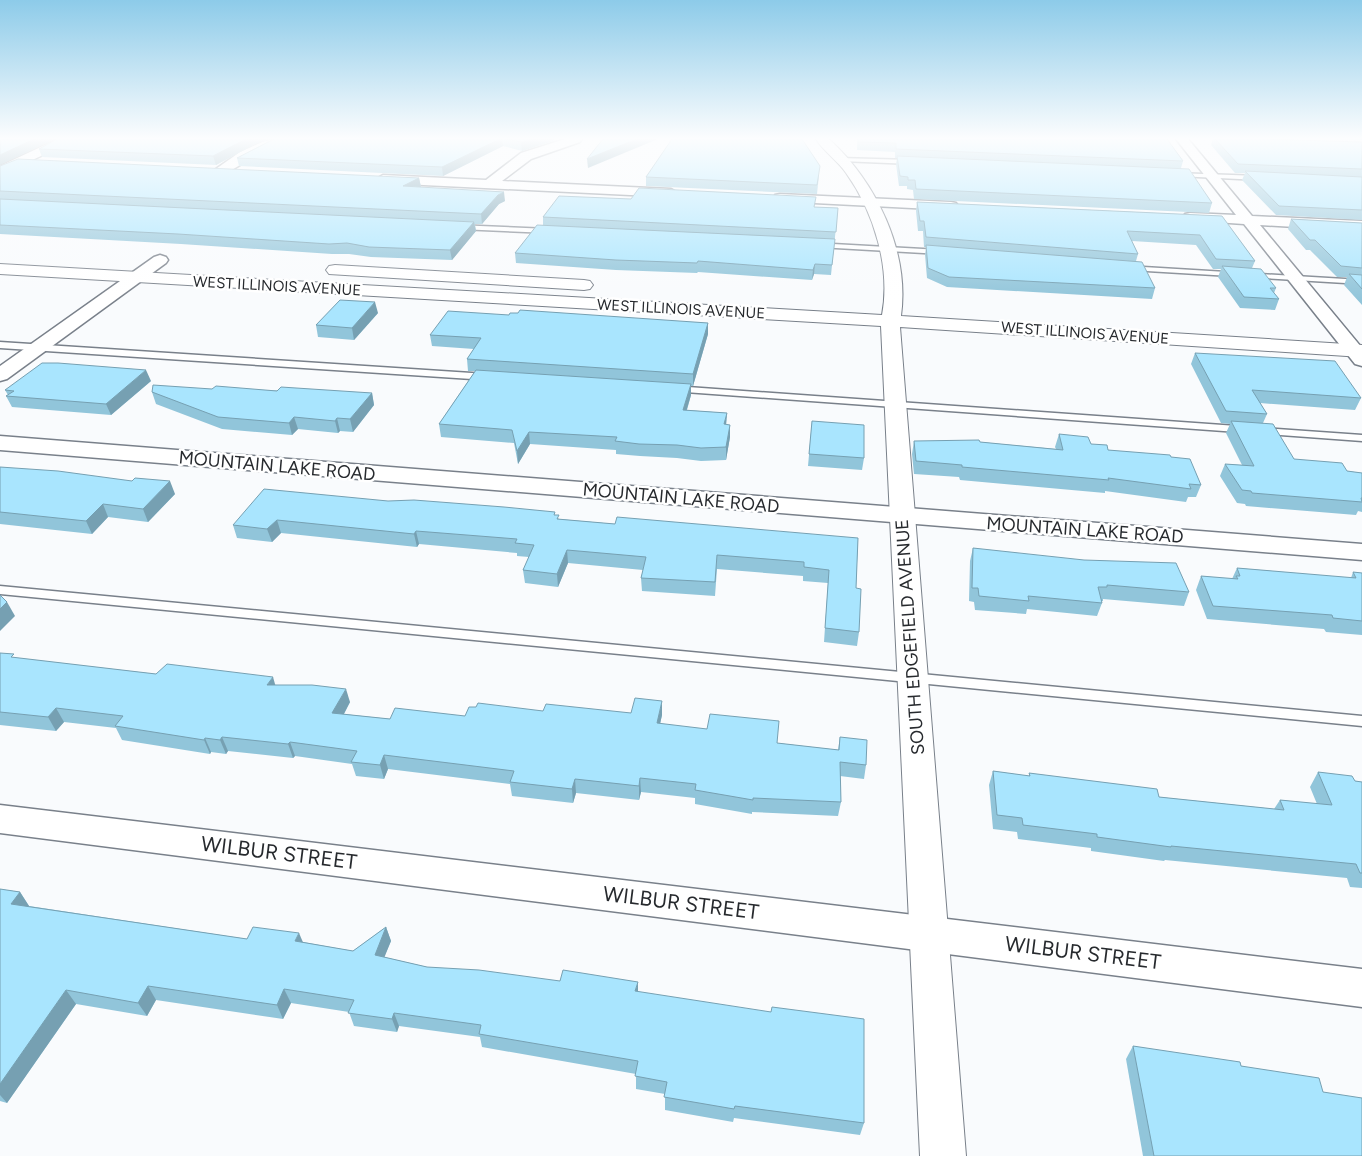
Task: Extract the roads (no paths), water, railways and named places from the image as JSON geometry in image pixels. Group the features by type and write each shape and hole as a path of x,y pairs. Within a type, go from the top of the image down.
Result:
{"main road":[{"name":"SOUTH EDGEFIELD AVENUE","path":"866,193 880,224 887,248 894,295 886,309 902,516 943,1156"},
{"name":"WEST ILLINOIS AVENUE","path":"132,258 179,261"},
{"name":"WEST ILLINOIS AVENUE","path":"0,269 498,299 886,309 1202,323"},
{"name":"WEST ILLINOIS AVENUE","path":"319,269 599,286"},
{"path":"498,299 511,280"},
{"name":"WEST ILLINOIS AVENUE","path":"886,309 1360,349"},
{"name":"WEST ILLINOIS AVENUE","path":"1309,329 1339,331 1360,349"}],"street":[{"path":"1226,193 1298,278 1339,331"},
{"path":"764,197 960,207"},
{"path":"1179,217 1362,226"},
{"path":"0,375 160,260"},
{"name":"MOUNTAIN LAKE ROAD","path":"0,444 1362,552"},
{"name":"WILBUR STREET","path":"0,818 1362,988"}],"lane":[{"path":"451,226 560,232"},
{"path":"808,245 950,253"},
{"path":"1123,267 1362,282"},
{"path":"0,345 496,377"},
{"path":"665,388 1362,438"},
{"path":"0,590 1362,721"}]}
